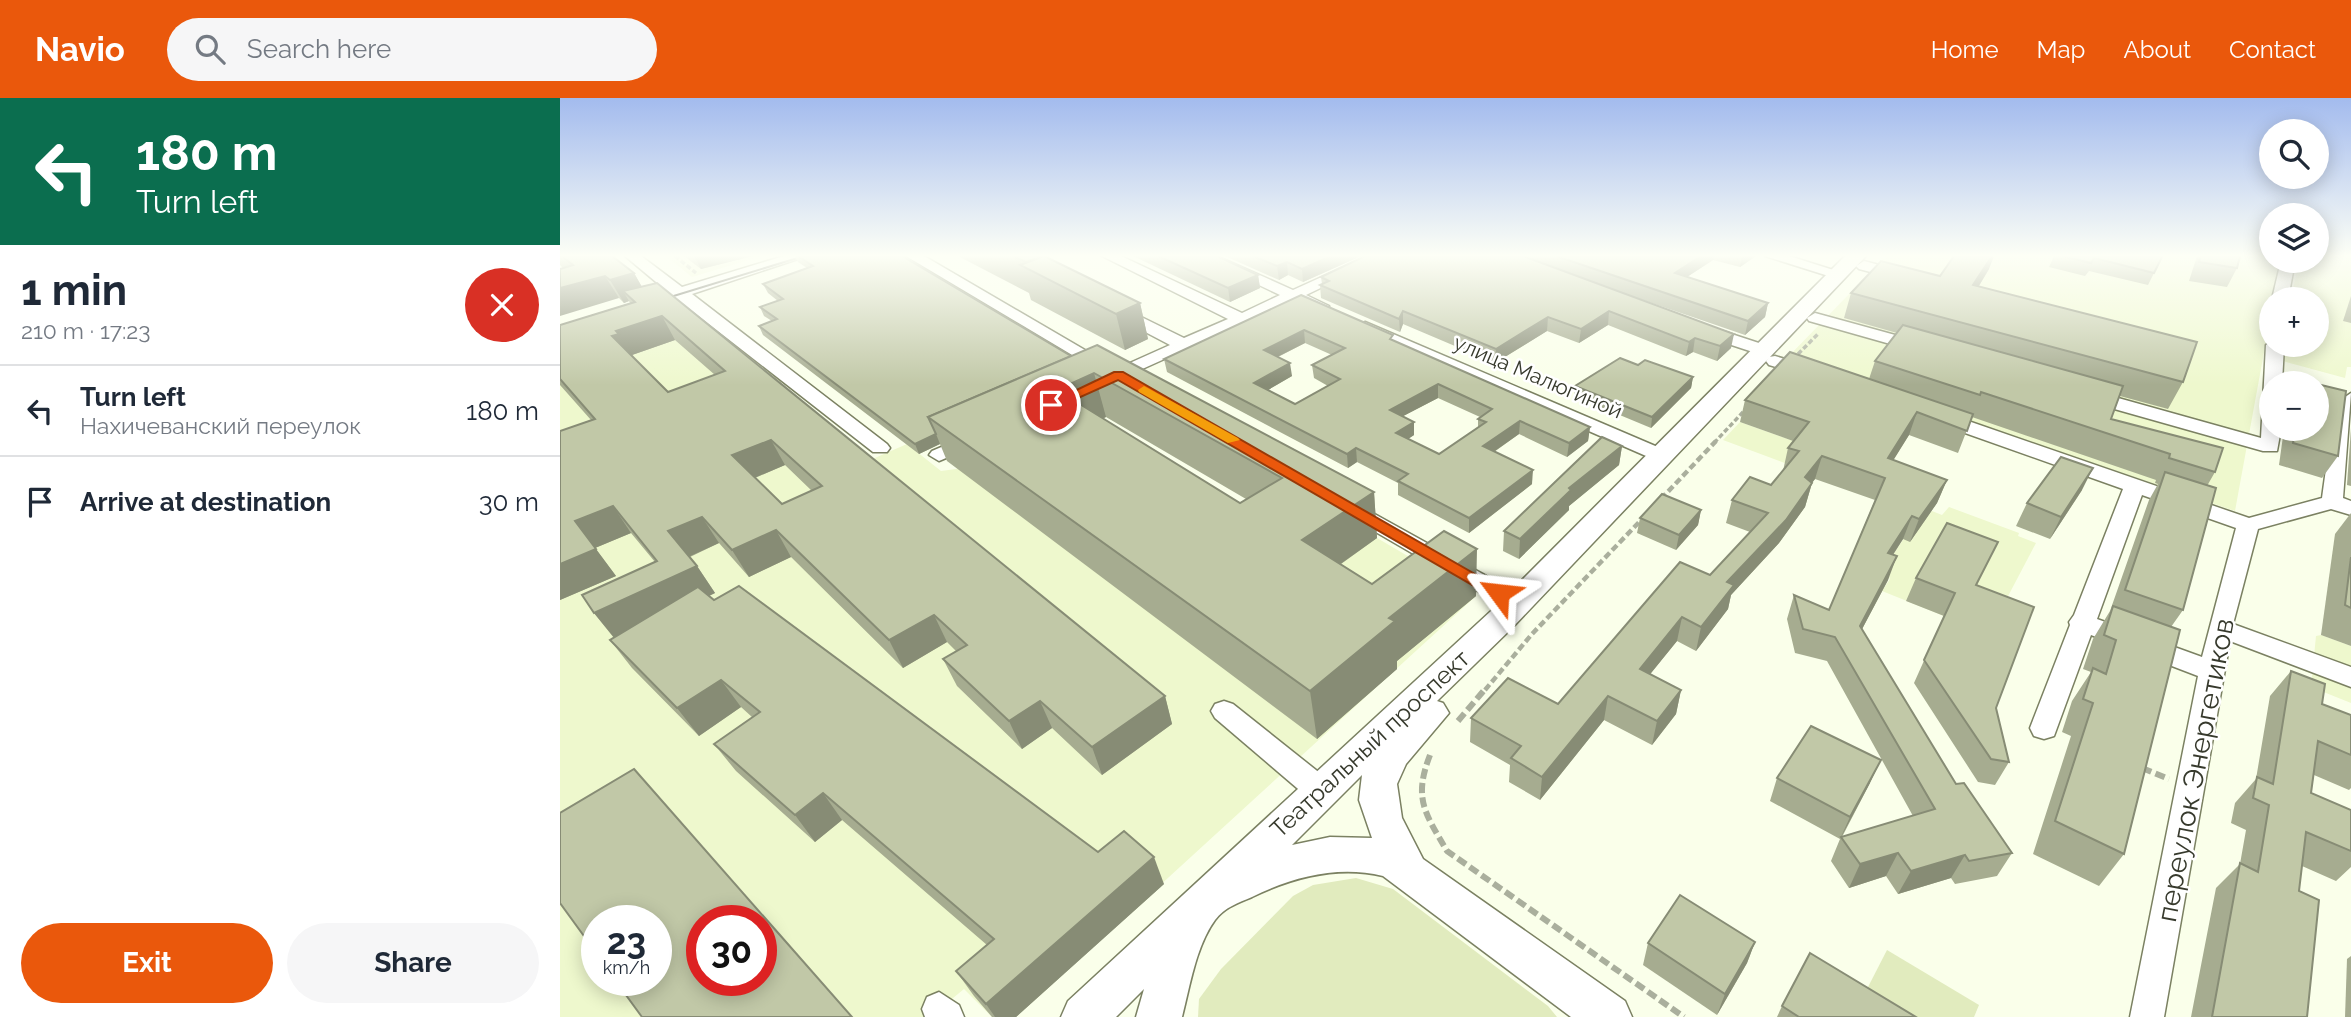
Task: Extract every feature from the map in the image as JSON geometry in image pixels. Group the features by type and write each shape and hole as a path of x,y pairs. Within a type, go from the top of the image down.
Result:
{"main road":[{"name":"Театральный проспект","path":"1407,868 1379,808 1377,782 1387,758 1520,628 1775,359 1827,299"},
{"name":"Театральный проспект","path":"1084,1017 1518,604 1660,455 1822,320 1835,299"},
{"path":"1159,1017 1174,964 1207,899 1295,862 1335,852 1377,856 1407,868 1590,1009"}],"street":[{"path":"649,302 659,299"},
{"path":"685,299 880,448"},
{"path":"991,299 1142,389"},
{"path":"1200,299 1242,319"},
{"path":"1095,386 1287,299"},
{"name":"улица Малюгиной","path":"1300,299 1660,455"},
{"path":"1102,304 1184,345"},
{"path":"1822,320 1937,353"},
{"path":"1688,324 1827,378"},
{"path":"2070,391 2270,447 2274,357"},
{"path":"1917,410 2248,525 2341,505 2344,404 2351,399"},
{"path":"939,455 987,434"},
{"path":"2044,728 2081,622 2135,486"},
{"path":"1333,498 1518,604"},
{"name":"переулок Энергетиков","path":"2147,1017 2220,628 2248,525"},
{"path":"2081,622 2212,671"},
{"path":"2220,628 2351,677"},
{"path":"1224,711 1321,790"}],"path":[{"path":"1775,359 1822,320"},
{"path":"1454,726 1532,634 1745,410"},
{"path":"1437,746 1429,756 1420,781 1426,815 1447,851 1684,1017"},
{"path":"2129,763 2190,788"}],"shaded area":[{"path":"1844,299 2259,299 2259,357 2263,357 2235,511 1786,359"},
{"path":"2329,299 2351,299 2351,367 2347,367 2345,378 2329,374 2329,371 2279,360 2280,357 2329,357"},
{"path":"659,309 754,377 769,371 782,382 769,387 861,464 907,444 941,471 956,469 1116,393 1071,434 1248,550 1319,504 1476,596 1016,1017 992,1017 964,989 930,1017 560,1017 560,340"},
{"path":"1740,422 1839,457 1822,477 1723,440"},
{"path":"1949,507 2019,533 2018,536 2036,543 2006,600 1959,622 1882,591 1890,579 1885,567 1914,523 1932,511 1942,515"},
{"path":"2321,635 2351,646 2351,703 2311,687 2316,636"},
{"path":"1356,878 1393,889 1548,1006 1557,1017 1198,1017 1199,999 1221,969 1293,896 1313,885"},
{"path":"1887,950 1979,1005 1974,1017 1911,1017 1867,989"}],"building":[{"path":"632,299 677,299 1165,696 1092,747 1040,701 1009,721 943,659 967,645 934,615 889,640 776,530 732,550 702,517 668,531 697,566 594,613 582,595 657,561 613,506 575,521 596,549 560,564 560,431 595,419 560,379 560,325 635,302","holes":["662,316 725,371 668,392 612,336 619,334 616,331","771,440 822,486 782,504 732,455"]},
{"path":"783,299 974,299 1071,356 928,417 936,434 915,444 759,326 777,319 760,307"},
{"path":"1086,299 1132,299 1140,303 1116,314"},
{"path":"1293,299 1310,299 1393,335 1390,339 1590,427 1569,443 1520,421 1483,446 1533,470 1469,518 1398,481 1408,474 1356,448 1347,454 1164,359","holes":["1304,330 1345,348 1312,365 1340,379 1295,404 1254,383 1290,363 1264,350","1438,384 1492,409 1478,419 1486,422 1439,454 1396,433 1414,422 1390,410"]},
{"path":"1352,299 1639,299 1734,334 1720,346 1695,338 1689,342 1609,311 1581,329 1548,317 1496,349 1403,311 1399,319"},
{"path":"1683,299 1755,299 1768,303 1748,321"},
{"path":"1873,299 2028,299 2197,342 2183,382"},
{"path":"1903,325 2123,386 2111,419 2223,448 2215,472 2169,458 2170,454 1981,392 1980,395 1875,361"},
{"path":"1097,345 1374,492 1302,540 1372,584 1444,531 1477,549 1389,618 1395,621 1310,691 928,417","holes":["1094,373 1282,478 1240,503 1057,390"]},
{"path":"1790,352 1973,414 1967,431 1917,412 1888,458 1947,480 1919,519 1912,516 1888,553 1897,556 1860,626 1956,784 1964,783 2012,853 1969,861 1965,855 1911,871 1898,853 1860,864 1841,837 1935,809 1835,637 1803,629 1794,595 1829,610 1885,478 1822,456 1805,477 1812,483 1786,520 1727,582 1734,585 1701,627 1682,617 1640,669 1681,690 1657,721 1608,696 1542,777 1511,758 1521,746 1471,718 1508,678 1558,704 1680,562 1710,575 1768,513 1732,500 1750,477 1771,485 1799,451 1788,448 1809,422 1745,400"},
{"path":"1620,358 1638,365 1645,360 1693,377 1652,417 1575,386"},
{"path":"2329,387 2346,391 2338,456 2293,443 2329,441"},
{"path":"1602,437 1622,446 1569,488 1571,490 1520,539 1504,531"},
{"path":"2061,457 2093,468 2061,517 2027,503"},
{"path":"2165,472 2216,488 2183,610 2125,590"},
{"path":"1662,494 1701,510 1679,535 1640,518"},
{"path":"1947,523 1998,542 1976,585 2034,607 1996,708 2009,762 1991,759 1924,660 1955,593 1916,578"},
{"path":"2351,557 2351,608 2345,605"},
{"path":"739,586 1098,852 1124,831 1154,857 986,1004 956,971 994,939 823,793 795,815 714,744 760,712 721,680 677,708 610,640 698,587 714,600"},
{"path":"2113,606 2180,630 2124,854 2055,821 2093,703 2083,699 2093,668 2106,674 2116,640 2104,635"},
{"path":"2291,671 2325,684 2322,704 2351,715 2351,755 2318,741 2311,793 2351,810 2351,851 2306,832 2299,891 2319,900 2307,1017 2212,1017 2240,863 2258,872 2269,805 2253,798 2257,777 2273,784"},
{"path":"1811,726 1881,760 1850,817 1777,778"},
{"path":"634,769 754,905 686,905 686,996 777,996 777,932 852,1017 642,1017 627,996 672,996 672,905 581,905 581,932 560,903 560,813"},
{"path":"1680,895 1755,942 1725,994 1648,943"},
{"path":"1810,953 1916,1017 1799,1017 1782,1006"}],"tram line":[{"path":"654,302 664,299"}],"slow traffic":[{"path":"1144,390 1233,440"}],"route":[{"path":"1051,405 1119,375 1499,593"}]}
